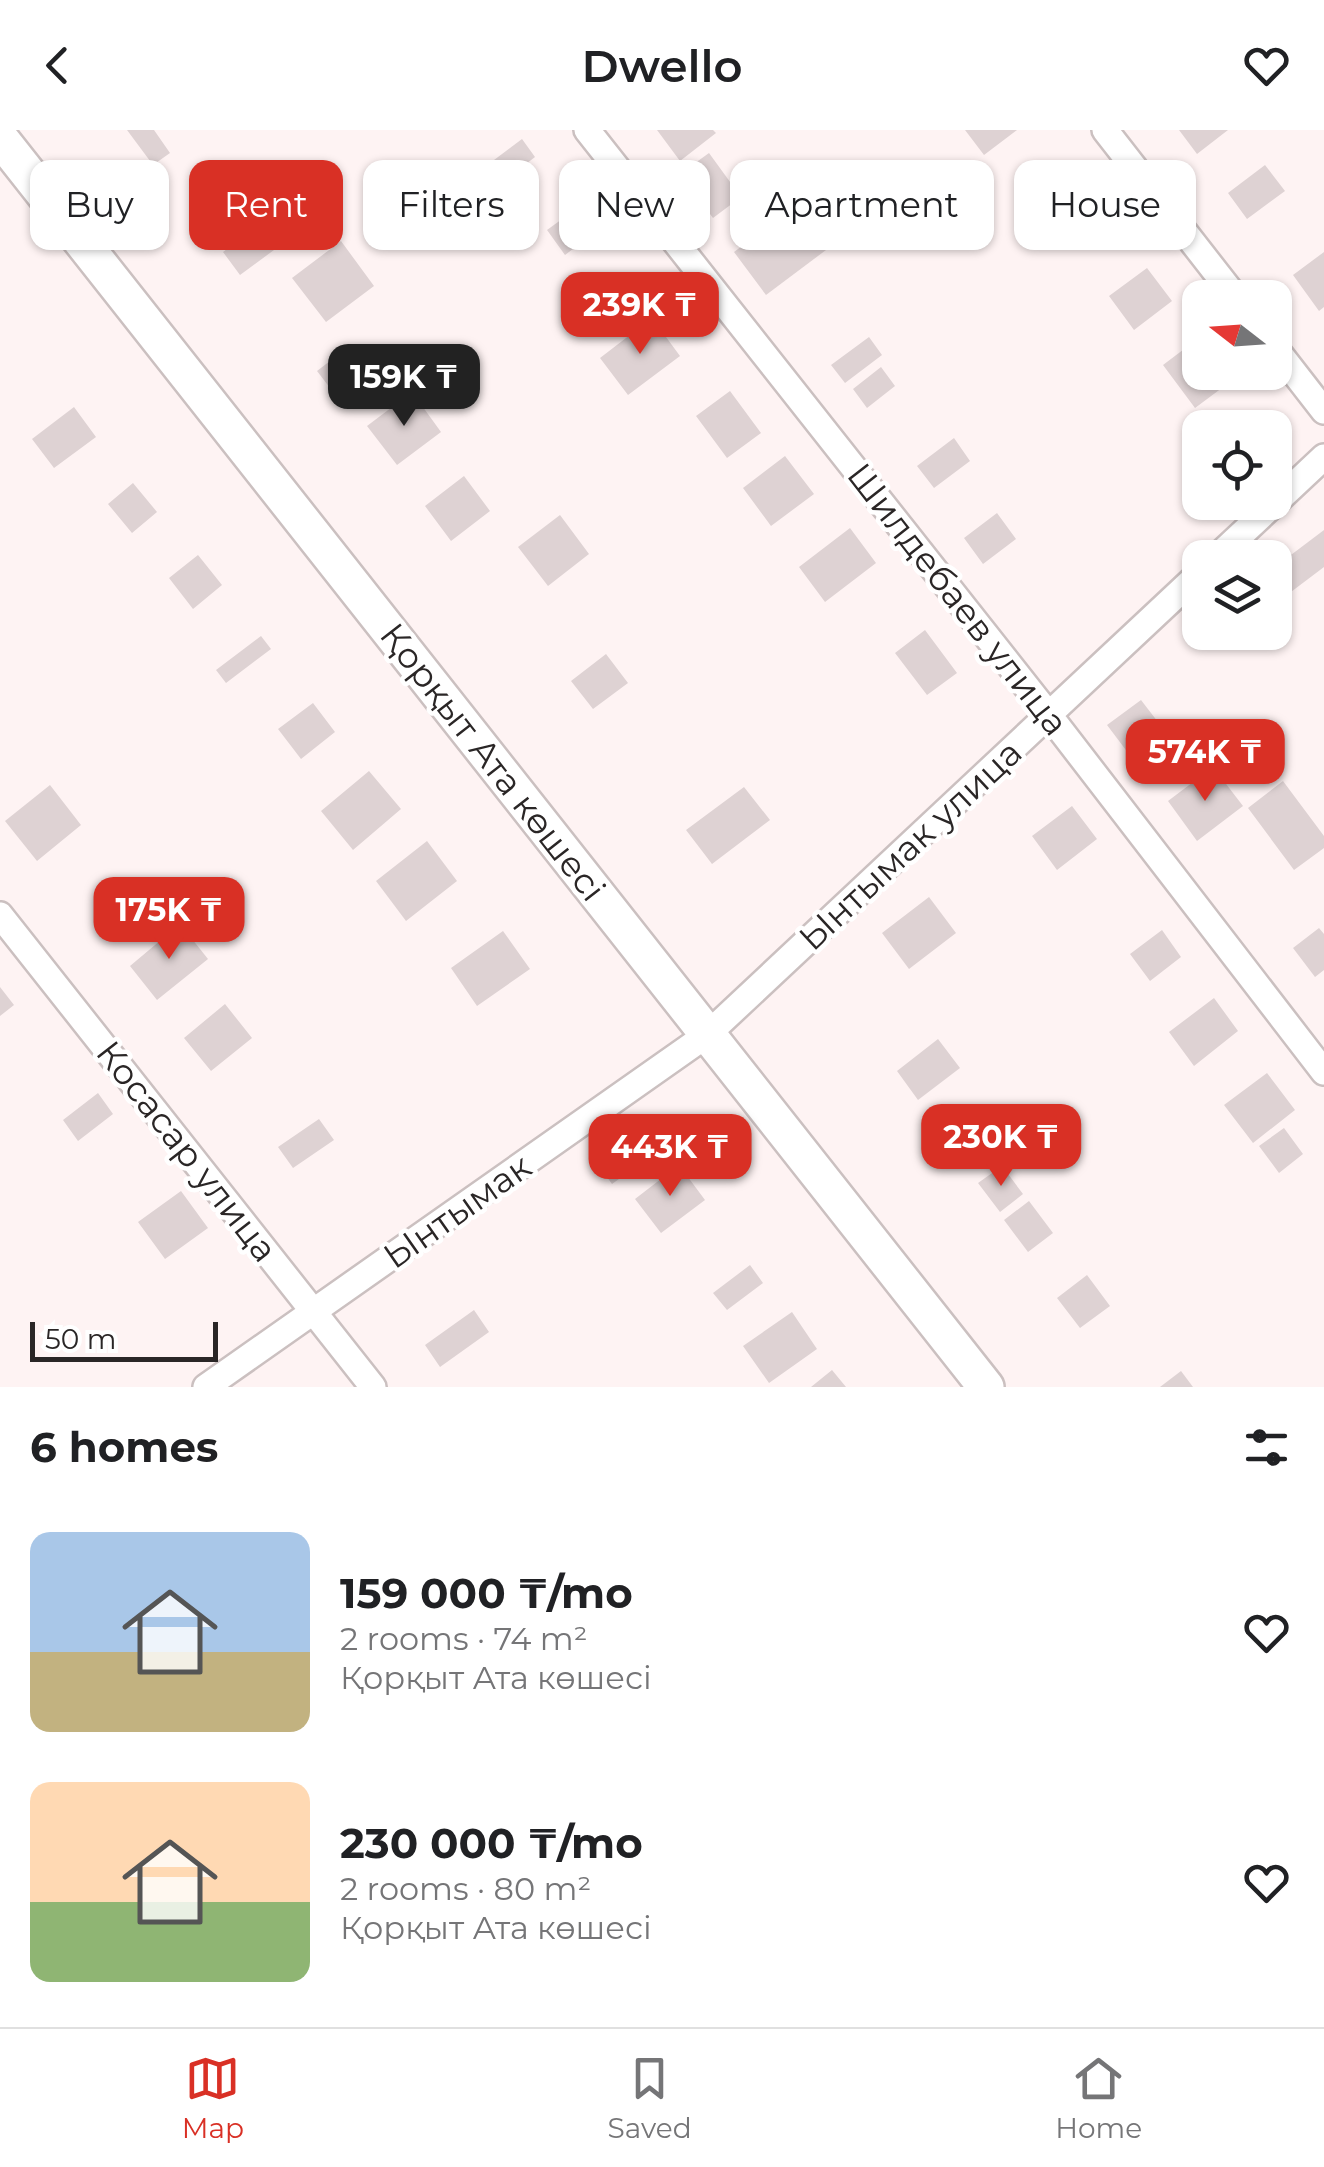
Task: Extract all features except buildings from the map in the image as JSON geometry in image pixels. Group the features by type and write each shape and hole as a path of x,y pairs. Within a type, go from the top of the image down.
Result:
{"main road":[{"name":"Қорқыт Ата көшесі","path":"0,138 986,1387"}],"street":[{"name":"Шилдебаев улица","path":"587,130 1049,715 1324,1072"},
{"path":"1105,130 1222,280"},
{"path":"1292,370 1324,410"},
{"path":"1235,540 1324,456"},
{"name":"Ынтымак улица","path":"708,1034 1182,590"},
{"name":"Косасар улица","path":"0,915 372,1387"},
{"name":"Ынтымак","path":"206,1387 708,1034"}]}
